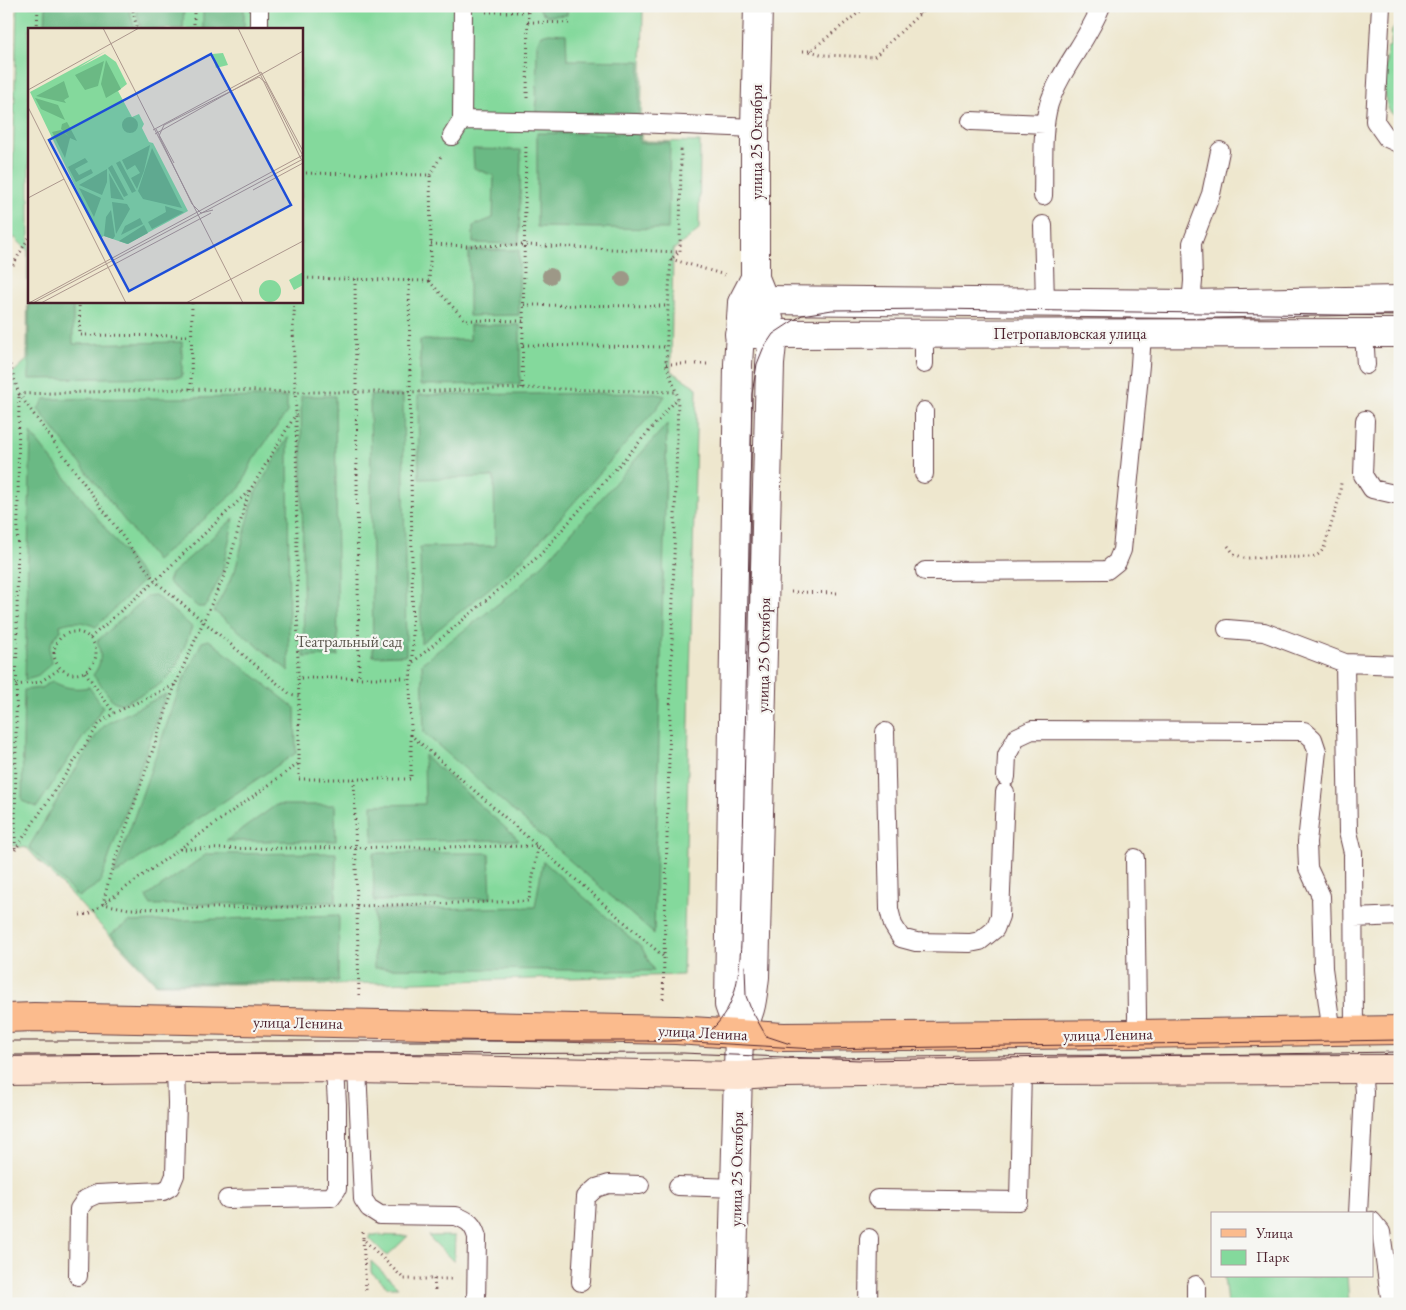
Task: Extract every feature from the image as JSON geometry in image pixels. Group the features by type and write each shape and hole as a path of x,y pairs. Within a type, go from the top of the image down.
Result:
{"main road":[{"name":"улица Ленина","path":"6,1018 44,1017 597,1028 740,1033 783,1037 1400,1030"},
{"path":"6,1071 176,1068 346,1069 738,1076 784,1073 1022,1070 1400,1069"}],"street":[{"name":"улица 25 Октября","path":"732,1304 740,1033 729,1005 739,334 749,289 758,6"},
{"name":"улица 25 Октября","path":"740,1033 748,1020 751,1009 755,977 770,364 773,334 749,289"},
{"name":"Петропавловская улица","path":"749,289 1045,302 1191,304 1400,300"},
{"name":"Петропавловская улица","path":"739,334 1400,333"}],"lane":[{"path":"259,6 259,28"},
{"path":"1043,196 1045,124 1050,104 1060,81 1096,20 1101,6"},
{"path":"1381,6 1375,121 1387,138 1400,144"},
{"path":"452,136 462,120 463,10"},
{"path":"462,120 636,123 755,128"},
{"path":"971,121 1045,124"},
{"path":"1191,304 1193,281 1192,243 1211,194 1220,151"},
{"path":"1043,225 1045,302"},
{"path":"924,571 1107,570 1117,562 1122,550 1142,333"},
{"path":"1364,333 1366,364"},
{"path":"924,334 924,364"},
{"path":"924,412 924,474"},
{"path":"1365,420 1364,475 1372,489 1394,494 1400,493"},
{"path":"1227,629 1264,632 1345,663 1400,665"},
{"path":"1344,1031 1354,918 1353,853 1348,832 1345,663"},
{"path":"885,732 892,925 901,938 916,942 970,943 980,941 995,929 1000,916 1007,755 1016,737 1032,730 1304,731 1314,739 1317,751 1308,842 1308,868 1321,896 1322,968 1330,1019 1344,1031"},
{"path":"1135,858 1136,1034"},
{"path":"1354,918 1400,916"},
{"path":"78,1276 79,1209 86,1199 97,1194 163,1190 170,1187 176,1175 176,1068"},
{"path":"227,1198 331,1197 337,1189 337,1104 346,1069"},
{"path":"346,1069 363,1199 369,1208 380,1215 456,1216 474,1227 477,1237 476,1304"},
{"path":"1358,1212 1364,1092 1362,1069"},
{"path":"877,1199 1019,1200 1022,1070"},
{"path":"581,1282 586,1197 596,1188 609,1184 640,1185"},
{"path":"678,1186 736,1188"},
{"path":"1374,1223 1381,1232 1391,1304"},
{"path":"868,1304 869,1238"},
{"path":"1196,1285 1196,1304"}],"path":[{"path":"37,28 38,6"},
{"path":"132,6 137,28"},
{"path":"194,6 194,28"},
{"path":"810,51 867,6"},
{"path":"913,6 920,14"},
{"path":"803,52 810,51 824,56 874,56 928,6"},
{"path":"463,10 528,12"},
{"path":"528,22 570,23"},
{"path":"680,252 681,151"},
{"path":"302,173 430,175 431,244 429,281"},
{"path":"13,264 28,239"},
{"path":"431,244 680,252"},
{"path":"522,388 525,246"},
{"path":"662,999 678,397 666,364 666,347 671,259 680,252"},
{"path":"671,259 749,289"},
{"path":"302,278 429,281 465,320 523,321"},
{"path":"355,279 360,678"},
{"path":"295,302 293,328 296,414 298,779 411,779 410,678 413,662 409,280"},
{"path":"79,302 80,335 191,336"},
{"path":"191,389 192,302"},
{"path":"524,305 668,306"},
{"path":"523,345 666,347"},
{"path":"666,364 717,364"},
{"path":"10,365 19,394 16,850 100,723 114,713 175,685"},
{"path":"19,394 191,389 295,392 410,392 522,388 675,392"},
{"path":"19,394 155,581 290,694 299,696"},
{"path":"413,662 540,555 678,397"},
{"path":"103,904 110,875 175,685 227,569 249,492 296,414"},
{"path":"1228,546 1234,554 1244,558 1311,558 1317,556 1324,548 1340,499 1341,481"},
{"path":"90,638 155,581 249,492"},
{"path":"790,592 840,593"},
{"path":"79,632 90,638 96,649 96,656 92,667 80,674 66,672 61,668 57,663 54,650 61,638 79,632"},
{"path":"16,685 40,682 61,668"},
{"path":"85,672 114,713"},
{"path":"298,678 410,678"},
{"path":"411,735 664,956"},
{"path":"80,915 89,914 299,764"},
{"path":"354,779 359,1000"},
{"path":"180,849 538,846"},
{"path":"103,904 129,909 357,906 529,901 538,846"},
{"path":"363,1199 366,1290"},
{"path":"363,1239 404,1279 476,1279"},
{"path":"434,1279 435,1290"}],"green space":[{"name":"Театральный сад","path":"17,6 643,6 641,141 700,142 699,230 673,250 671,371 697,388 683,975 337,984 156,984 27,848 6,845 6,379 27,360 28,251 14,237 11,243"},
{"path":"46,6 128,6 135,28 45,28"},
{"path":"135,6 184,6 183,28 141,28"},
{"path":"203,6 244,6 244,28 203,28"},
{"path":"539,6 567,6 567,15 548,16 541,12"},
{"path":"1400,19 1400,118 1389,110 1386,103 1385,70 1387,48 1391,45 1392,31"},
{"path":"549,33 566,34 567,60 640,61 639,115 536,113 537,44 541,35"},
{"path":"537,133 639,134 639,143 670,143 668,229 537,227"},
{"path":"473,149 521,150 519,244 473,243 473,226 493,218 494,176 474,168"},
{"path":"469,250 519,250 519,315 469,316"},
{"path":"29,302 73,302 73,344 182,342 182,377 29,379"},
{"path":"470,325 520,325 520,384 420,385 420,340 470,340"},
{"path":"653,393 665,396 657,408 533,549 506,575 421,643 420,547 495,546 494,477 419,479 418,395"},
{"path":"370,395 403,395 406,655 373,656"},
{"path":"301,396 335,396 338,656 304,657"},
{"path":"287,397 287,412 253,460 240,488 156,561 38,409 45,399"},
{"path":"667,424 654,934 424,733 422,663 516,590 546,561"},
{"path":"31,433 145,579 96,627 78,622 60,625 61,631 50,645 49,653 52,663 36,677 25,680"},
{"path":"288,437 289,671 214,611 235,571 255,493"},
{"path":"234,518 222,573 207,604 204,607 198,607 168,582 171,574"},
{"path":"155,595 192,627 178,662 168,677 150,690 121,704 113,701 93,675 100,659 97,641 148,596"},
{"path":"209,640 295,708 296,753 114,874 180,687 202,642"},
{"path":"52,681 70,688 89,687 103,707 37,807 22,801 24,690 41,688"},
{"path":"166,694 100,883 78,897 29,847 97,734 106,724"},
{"path":"424,755 519,840 373,841 372,805 425,804"},
{"path":"276,805 335,805 336,841 226,841"},
{"path":"336,853 336,902 151,905 146,897 207,854"},
{"path":"373,853 489,853 491,898 374,901"},
{"path":"543,861 642,948 654,971 374,968 374,910 535,907"},
{"path":"339,915 338,981 157,983 111,934 129,922"},
{"path":"370,1235 408,1236 387,1256 370,1239"},
{"path":"428,1236 455,1236 454,1262"},
{"path":"371,1261 398,1287 388,1287 371,1272"},
{"path":"1224,1278 1347,1278 1349,1303 1227,1304"}],"tram line":[{"path":"648,1041 690,1040 706,1035 717,1024 729,1006 738,976 741,944 752,394 757,364 763,349 773,334 802,315 832,310 937,309 1400,316"},
{"path":"745,966 746,996 766,1036 790,1044"},
{"path":"693,1042 815,1049 1400,1040"},
{"path":"6,1041 655,1041"},
{"path":"6,1055 682,1053 860,1060 1400,1052"}]}
